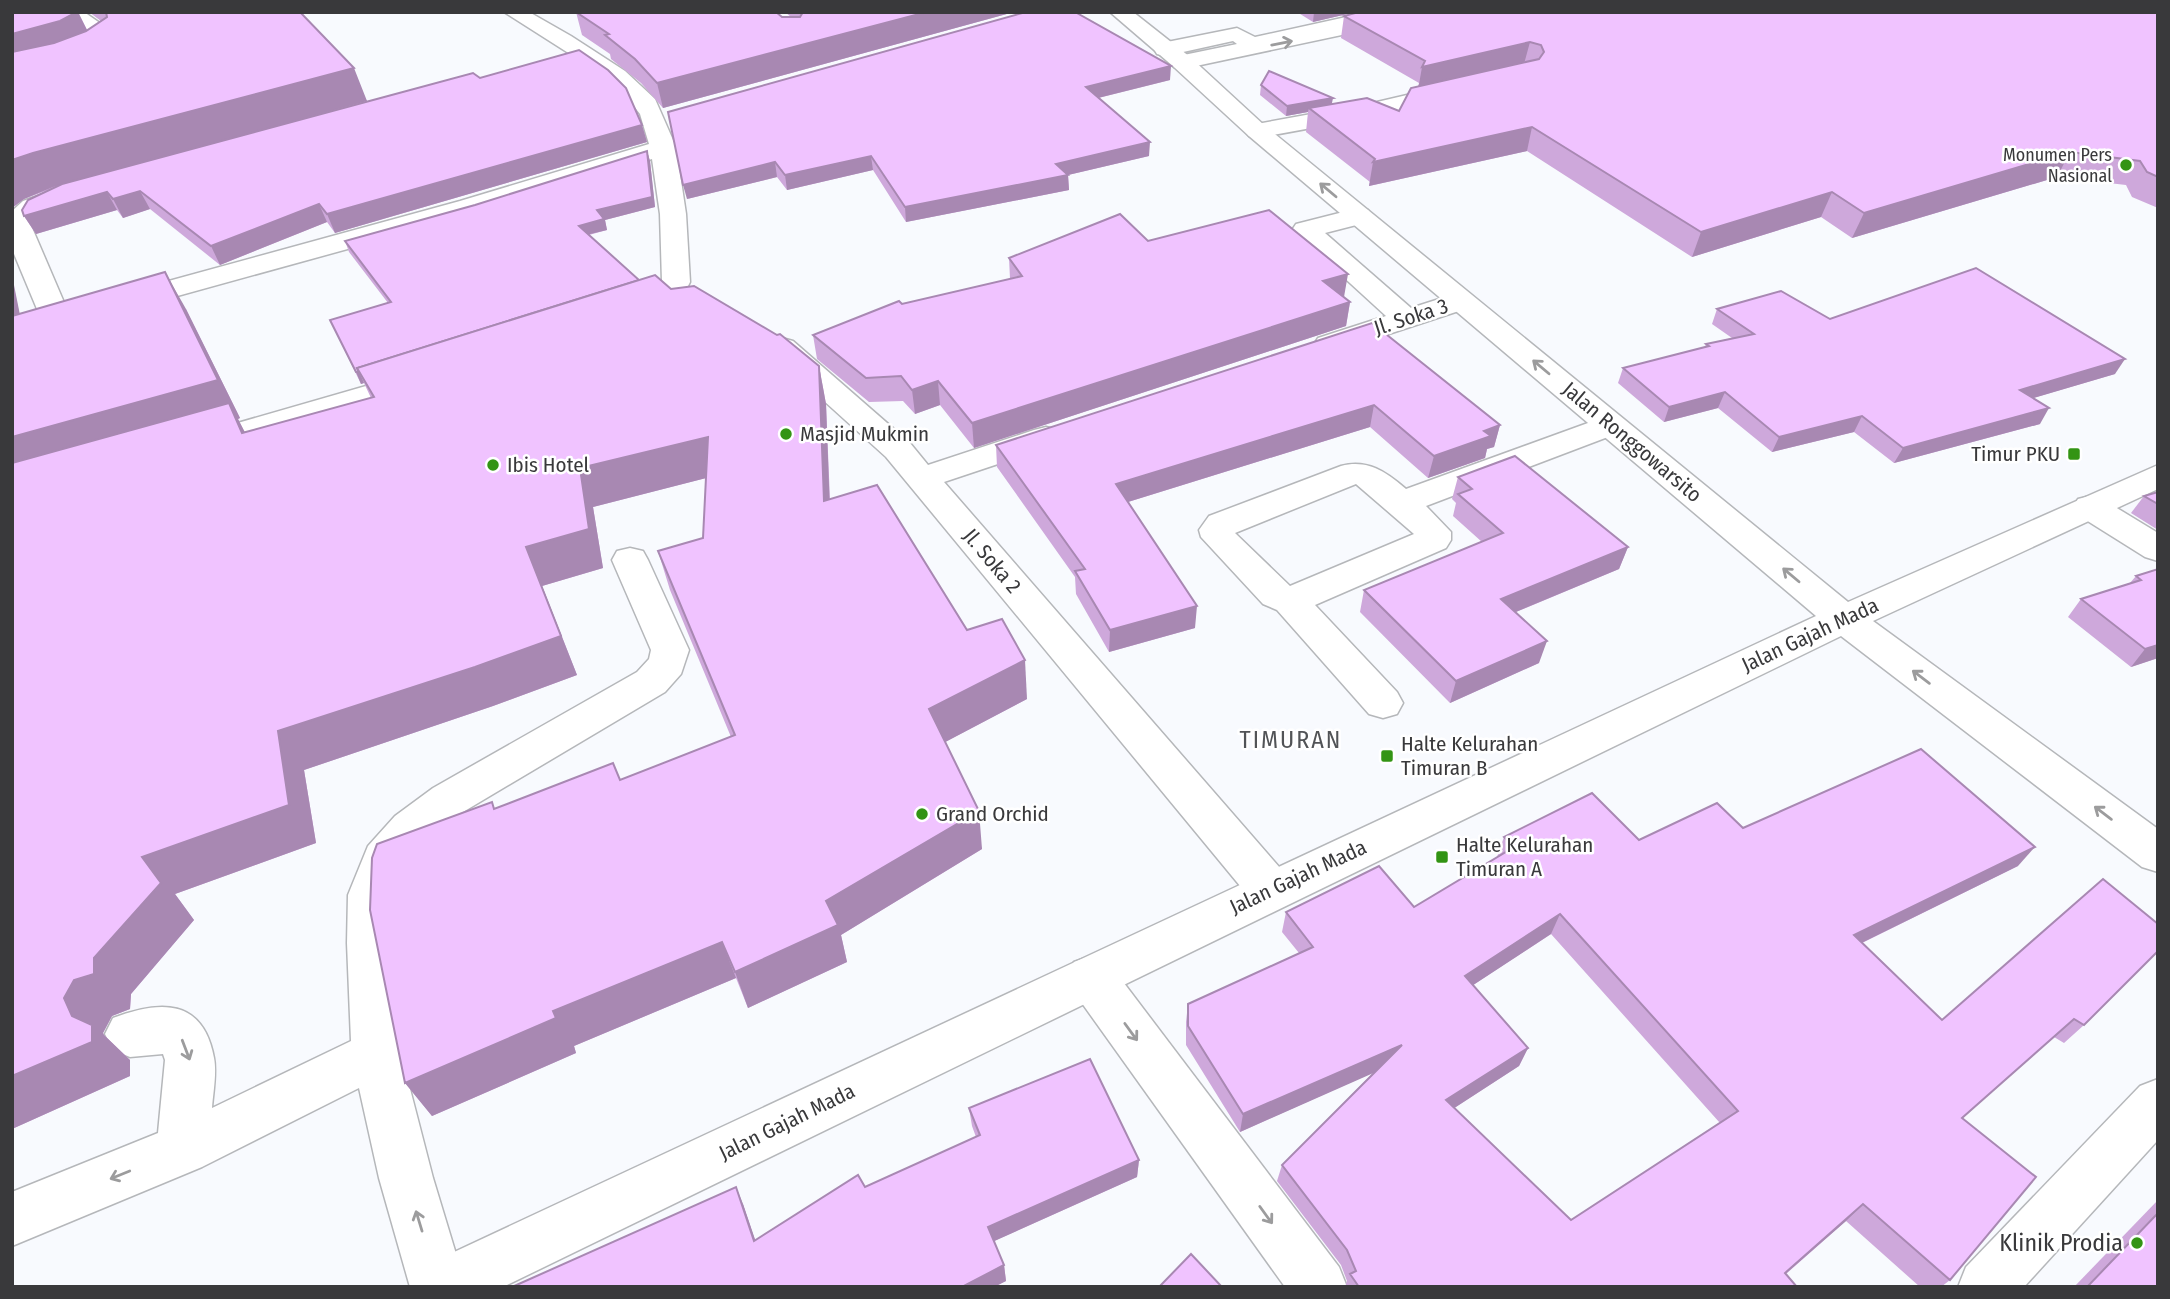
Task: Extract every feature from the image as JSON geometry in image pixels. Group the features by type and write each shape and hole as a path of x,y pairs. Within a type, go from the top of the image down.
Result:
{"street":[{"path":"12,80 86,60 110,47 109,40 70,12"},
{"path":"514,12 568,56 640,96 666,127 677,272 674,290 662,300 607,320"},
{"name":"Jalan Ronggowarsito","path":"1120,12 1257,131 1844,619 2158,854"},
{"path":"1168,51 1227,28 1212,17"},
{"path":"1168,51 1237,34 1251,44 1371,18 1377,22 1168,51"},
{"path":"1257,131 1377,109 1471,87"},
{"path":"89,188 32,207 18,221 17,228 67,318 469,206 666,127"},
{"path":"1359,216 1305,230 1397,311"},
{"name":"Jl. Soka 3","path":"1305,340 1452,293"},
{"path":"662,300 700,306"},
{"name":"Jl. Soka 2","path":"760,330 874,425 1271,890"},
{"path":"162,455 440,373"},
{"path":"1401,503 1610,425"},
{"path":"922,478 1077,427"},
{"path":"1290,601 1433,540 1433,532 1426,523 1371,477 1353,473 1221,524 1217,530 1219,537 1276,595 1290,601 1383,703"},
{"name":"Jalan Gajah Mada","path":"440,1287 1844,619 2158,476"},
{"path":"2090,508 2158,549"},
{"path":"440,1287 406,1178 376,1054 370,943 371,895 384,859 410,828 448,800 650,682 667,664 670,650 630,560"},
{"path":"1091,977 1319,1287"},
{"path":"130,1034 171,1028 184,1041 190,1060 183,1149"},
{"path":"12,1219 183,1149 376,1054"},
{"path":"1986,1287 2158,1102"}],"building":[{"path":"12,12 77,12 60,21 12,34"},
{"path":"106,12 300,12 354,68 12,160 12,52 54,43 86,31 107,17"},
{"path":"576,12 776,12 782,17 800,17 803,12 927,12 657,83 635,59 605,35 609,34"},
{"path":"1026,12 1075,12 1171,66 1086,87 1150,142 1056,164 1068,175 905,207 871,156 785,175 775,162 683,185 668,112"},
{"path":"1359,12 2158,12 2158,177 2147,172 2140,161 2070,152 1864,213 1832,192 1701,232 1532,127 1373,162 1375,159 1309,108 1367,98 1399,111 1411,88 1539,59 1544,52 1541,45 1530,42 1422,67 1425,61 1344,16"},
{"path":"579,50 608,70 626,88 642,125 327,214 319,204 211,246 140,191 113,199 107,192 24,216 22,210 28,200 62,184 473,73 480,78"},
{"path":"1269,71 1333,98 1287,106 1261,85"},
{"path":"647,151 652,197 597,210 604,219 579,226 639,280 357,368 359,372 356,372 330,320 391,302 345,241 475,205"},
{"path":"1269,210 1348,274 1323,281 1350,302 972,423 938,381 912,390 901,376 866,378 813,335 899,301 902,304 1022,276 1009,258 1120,214 1148,241"},
{"path":"1976,268 2125,359 2020,390 2049,408 1903,448 1862,416 1779,437 1725,392 1669,407 1623,368 1709,346 1706,344 1754,334 1717,309 1781,291 1830,319"},
{"path":"165,272 218,380 12,437 12,316"},
{"path":"655,275 671,289 694,286 777,335 780,334 819,366 824,501 877,485 967,630 1002,619 1025,660 929,709 979,811 826,901 838,925 735,972 722,942 553,1011 556,1018 405,1083 370,910 372,858 377,844 492,802 494,809 613,763 620,780 735,735 658,551 703,538 708,437 580,468 589,529 526,547 561,636 278,731 289,805 142,857 161,883 94,958 94,974 74,980 64,998 72,1016 92,1025 92,1042 12,1076 12,463 229,403 242,433 374,397 357,368"},
{"path":"1372,323 1500,425 1484,431 1491,436 1434,456 1374,405 1116,484 1197,606 1110,630 1075,571 1085,569 996,445"},
{"path":"1515,456 1628,547 1501,599 1547,641 1456,681 1364,590 1503,533 1458,494 1472,489 1458,477"},
{"path":"2158,492 2158,504 2144,496"},
{"path":"2158,569 2158,645 2145,649 2081,599 2141,580 2136,576"},
{"path":"1921,749 2035,847 1854,935 1942,1020 2103,879 2158,924 2158,951 2084,1025 2074,1019 1962,1118 2036,1177 1950,1280 1863,1204 1785,1273 1797,1287 1359,1287 1350,1274 1356,1271 1347,1250 1282,1165 1402,1045 1243,1114 1188,1026 1188,1004 1313,947 1286,912 1379,866 1414,907 1514,847 1504,837 1592,793 1639,840 1717,803 1743,828","holes":["1560,914 1738,1111 1571,1220 1446,1100 1528,1048 1465,976"]},
{"path":"1090,1059 1139,1160 988,1227 1004,1265 962,1287 512,1287 736,1187 754,1241 858,1175 865,1187 980,1135 969,1108"},
{"name":"Klinik Prodia","path":"2158,1213 2158,1287 2087,1287"},
{"path":"1191,1254 1222,1287 1159,1287"}],"place":[{"name":"Monumen Pers Nasional","path":"2126,165"},
{"name":"Masjid Mukmin","path":"786,434"},
{"name":"Timur PKU","path":"2074,454"},
{"name":"Ibis Hotel","path":"493,465"},
{"name":"Halte Kelurahan Timuran B","path":"1387,756"},
{"name":"Grand Orchid","path":"922,814"},
{"name":"Halte Kelurahan Timuran A","path":"1442,857"},
{"name":"Klinik Prodia","path":"2137,1243"}],"district":[{"name":"TIMURAN","path":"1291,740"}]}
